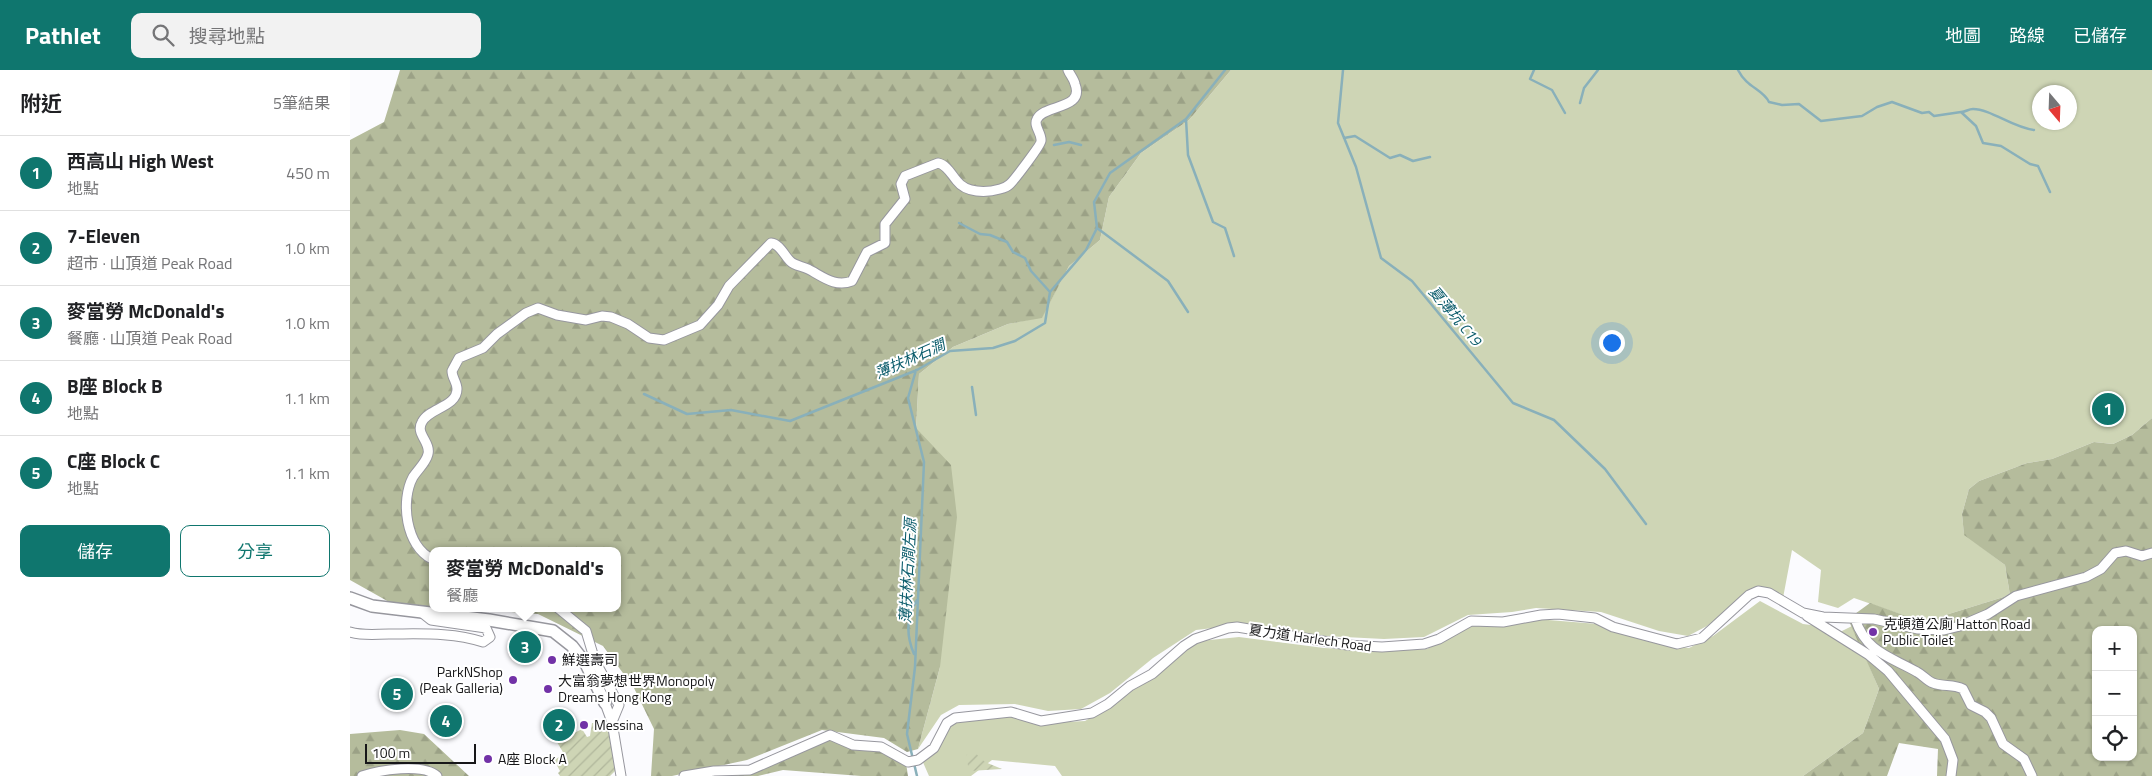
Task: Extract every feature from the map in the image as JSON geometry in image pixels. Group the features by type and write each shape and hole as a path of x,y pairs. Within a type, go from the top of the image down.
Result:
{"main road":[{"path":"350,598 367,605 553,631 577,652 605,703"}],"street":[{"path":"429,557 422,553 416,543 407,513 407,502 413,478 429,454 428,446 421,433 421,423 428,415 448,404 456,394 457,387 452,371 458,358 483,348 497,334 536,309 586,320 602,316 611,317 628,324 649,338 658,341 667,339 700,324 718,306 729,286 770,243 778,246 791,262 807,268 819,277 837,282 852,281 867,252 885,243 885,224 905,199 901,184 905,176 938,163 945,166 959,184 966,188 989,191 1009,185 1040,146 1041,137 1036,123 1038,116 1046,111 1065,105 1074,96 1076,86 1068,70"},
{"name":"夏力道 Harlech Road","path":"684,776 714,771 750,770 830,735 853,745 881,747 908,762 922,758 935,746 947,723 958,716 1011,712 1039,721 1092,713 1112,702 1130,686 1152,674 1184,646 1195,639 1228,628 1237,627 1348,645 1382,647 1424,644 1471,621 1503,622 1558,614 1596,618 1613,627 1677,644 1702,638 1749,595 1756,591 1772,595 1802,613 1855,620 1882,620 1923,630 1952,628 1988,614 2016,596 2091,575 2103,568 2115,553 2126,551 2142,556 2152,553"},
{"path":"350,632 364,634 439,634 477,639 483,642 488,639 489,630 431,620 420,612"},
{"path":"561,612 579,624 587,634 594,661 619,705 612,722"},
{"path":"1802,613 1869,655 1888,671 1945,740 1953,760 1951,776"},
{"path":"1855,620 1861,635 1874,648 1933,683 1963,689 1970,705 1989,716 2003,744 2024,759 2032,776"},
{"path":"605,703 612,722 621,776"},
{"path":"362,776 410,768 431,771 437,776"}],"green space":[{"path":"400,70 1231,70 1189,120 1141,153 1109,197 1100,240 1069,266 1042,318 1008,324 953,347 919,374 916,428 951,465 957,517 940,667 918,749 907,752 884,738 822,730 747,760 672,776 651,776 654,729 634,688 603,646 538,614 510,612 621,612 621,547 429,547 429,608 398,607 350,580 350,140 384,122"},
{"path":"1231,70 2152,70 2152,418 2132,435 2113,444 2094,442 2052,459 2027,463 1979,481 1969,489 1962,514 1964,534 2005,565 2010,595 1923,622 1854,598 1838,608 1818,602 1821,570 1792,550 1783,598 1758,587 1707,626 1688,636 1659,631 1601,612 1536,608 1512,612 1468,615 1424,637 1384,639 1325,636 1239,625 1196,630 1153,658 1110,693 1081,709 1048,711 1015,704 959,705 941,715 918,749 940,667 916,428 919,374 953,347 1008,324 1042,317 1069,266 1100,240 1109,197 1141,153 1189,120"},
{"path":"2152,418 2152,776 1937,776 1938,749 1899,743 1887,776 1803,776 1863,733 1879,689 1848,619 1870,603 1923,622 2010,595 2005,565 1964,535 1962,514 1969,489 1979,481 2027,463 2052,459 2094,442 2113,444 2132,435"},
{"path":"1760,601 1803,624 1818,626 1834,635 1852,626 1879,689 1863,733 1803,776 1062,776 1055,766 992,760 971,776 929,776 922,760 929,758 949,724 962,717 1014,716 1048,723 1085,721 1116,703 1200,641 1239,637 1324,648 1384,651 1427,649 1471,626 1536,619 1598,624 1656,643 1689,648 1713,636"},
{"path":"605,718 609,718 617,769 610,776 560,776 558,773 560,771 554,760 564,754 557,742 582,729 587,737 590,736 592,723 604,723"},
{"path":"400,730 424,734 469,776 437,776 429,770 427,776 350,776 350,734"},
{"path":"822,738 881,746 906,763 908,776 861,776 783,770 758,776 708,776 749,768"},
{"path":"974,752 985,762 1002,769 969,771 966,755"}],"waterway":[{"name":"薄扶林石澗","path":"644,394 687,414 731,410 790,421 917,370 950,351 993,348 1015,341 1045,323 1050,292 1086,250 1097,228 1094,202 1110,173 1186,119 1225,70"},
{"name":"夏薄坑 C19","path":"1343,70 1338,123 1356,167 1381,258 1412,281 1513,403 1554,420 1605,469 1646,524"},
{"path":"1534,70 1530,79 1552,90 1565,113"},
{"path":"1580,103 1584,88 1598,70"},
{"path":"1738,70 1746,81 1763,94 1769,102 1782,105 1799,104 1821,121 1862,116 1877,107 1892,102 1922,113 1929,112 1934,116 1961,112 1976,126 1983,143 2001,146 2030,164 2038,166 2050,192"},
{"path":"1961,112 1971,109 1980,110 2032,130"},
{"path":"1186,119 1188,155 1213,222 1225,228 1234,256"},
{"path":"1344,138 1355,136 1390,158 1400,155 1413,161 1430,157"},
{"path":"1054,145 1069,142 1081,145"},
{"path":"959,223 980,234 990,235 1007,242 1013,252 1025,258 1031,271 1050,292"},
{"path":"1097,228 1168,281 1188,312"},
{"name":"薄扶林石澗左源","path":"916,370 908,398 924,462 915,667 907,734 917,776"},
{"path":"972,387 976,415"},
{"path":"914,654 908,626 913,606 917,600"}],"place":[{"name":"西高山 High West","path":"2108,409"},
{"name":"克頓道公廁 Hatton Road Public Toilet","path":"1873,632"},
{"name":"麥當勞 McDonald's","path":"525,647"},
{"name":"鮮選壽司","path":"552,660"},
{"name":"ParkNShop (Peak Galleria)","path":"513,680"},
{"name":"大富翁夢想世界Monopoly Dreams Hong Kong","path":"548,689"},
{"name":"C座 Block C","path":"397,694"},
{"name":"B座 Block B","path":"446,721"},
{"name":"7-Eleven","path":"559,725"},
{"name":"Messina","path":"584,725"},
{"name":"A座 Block A","path":"488,759"}]}
